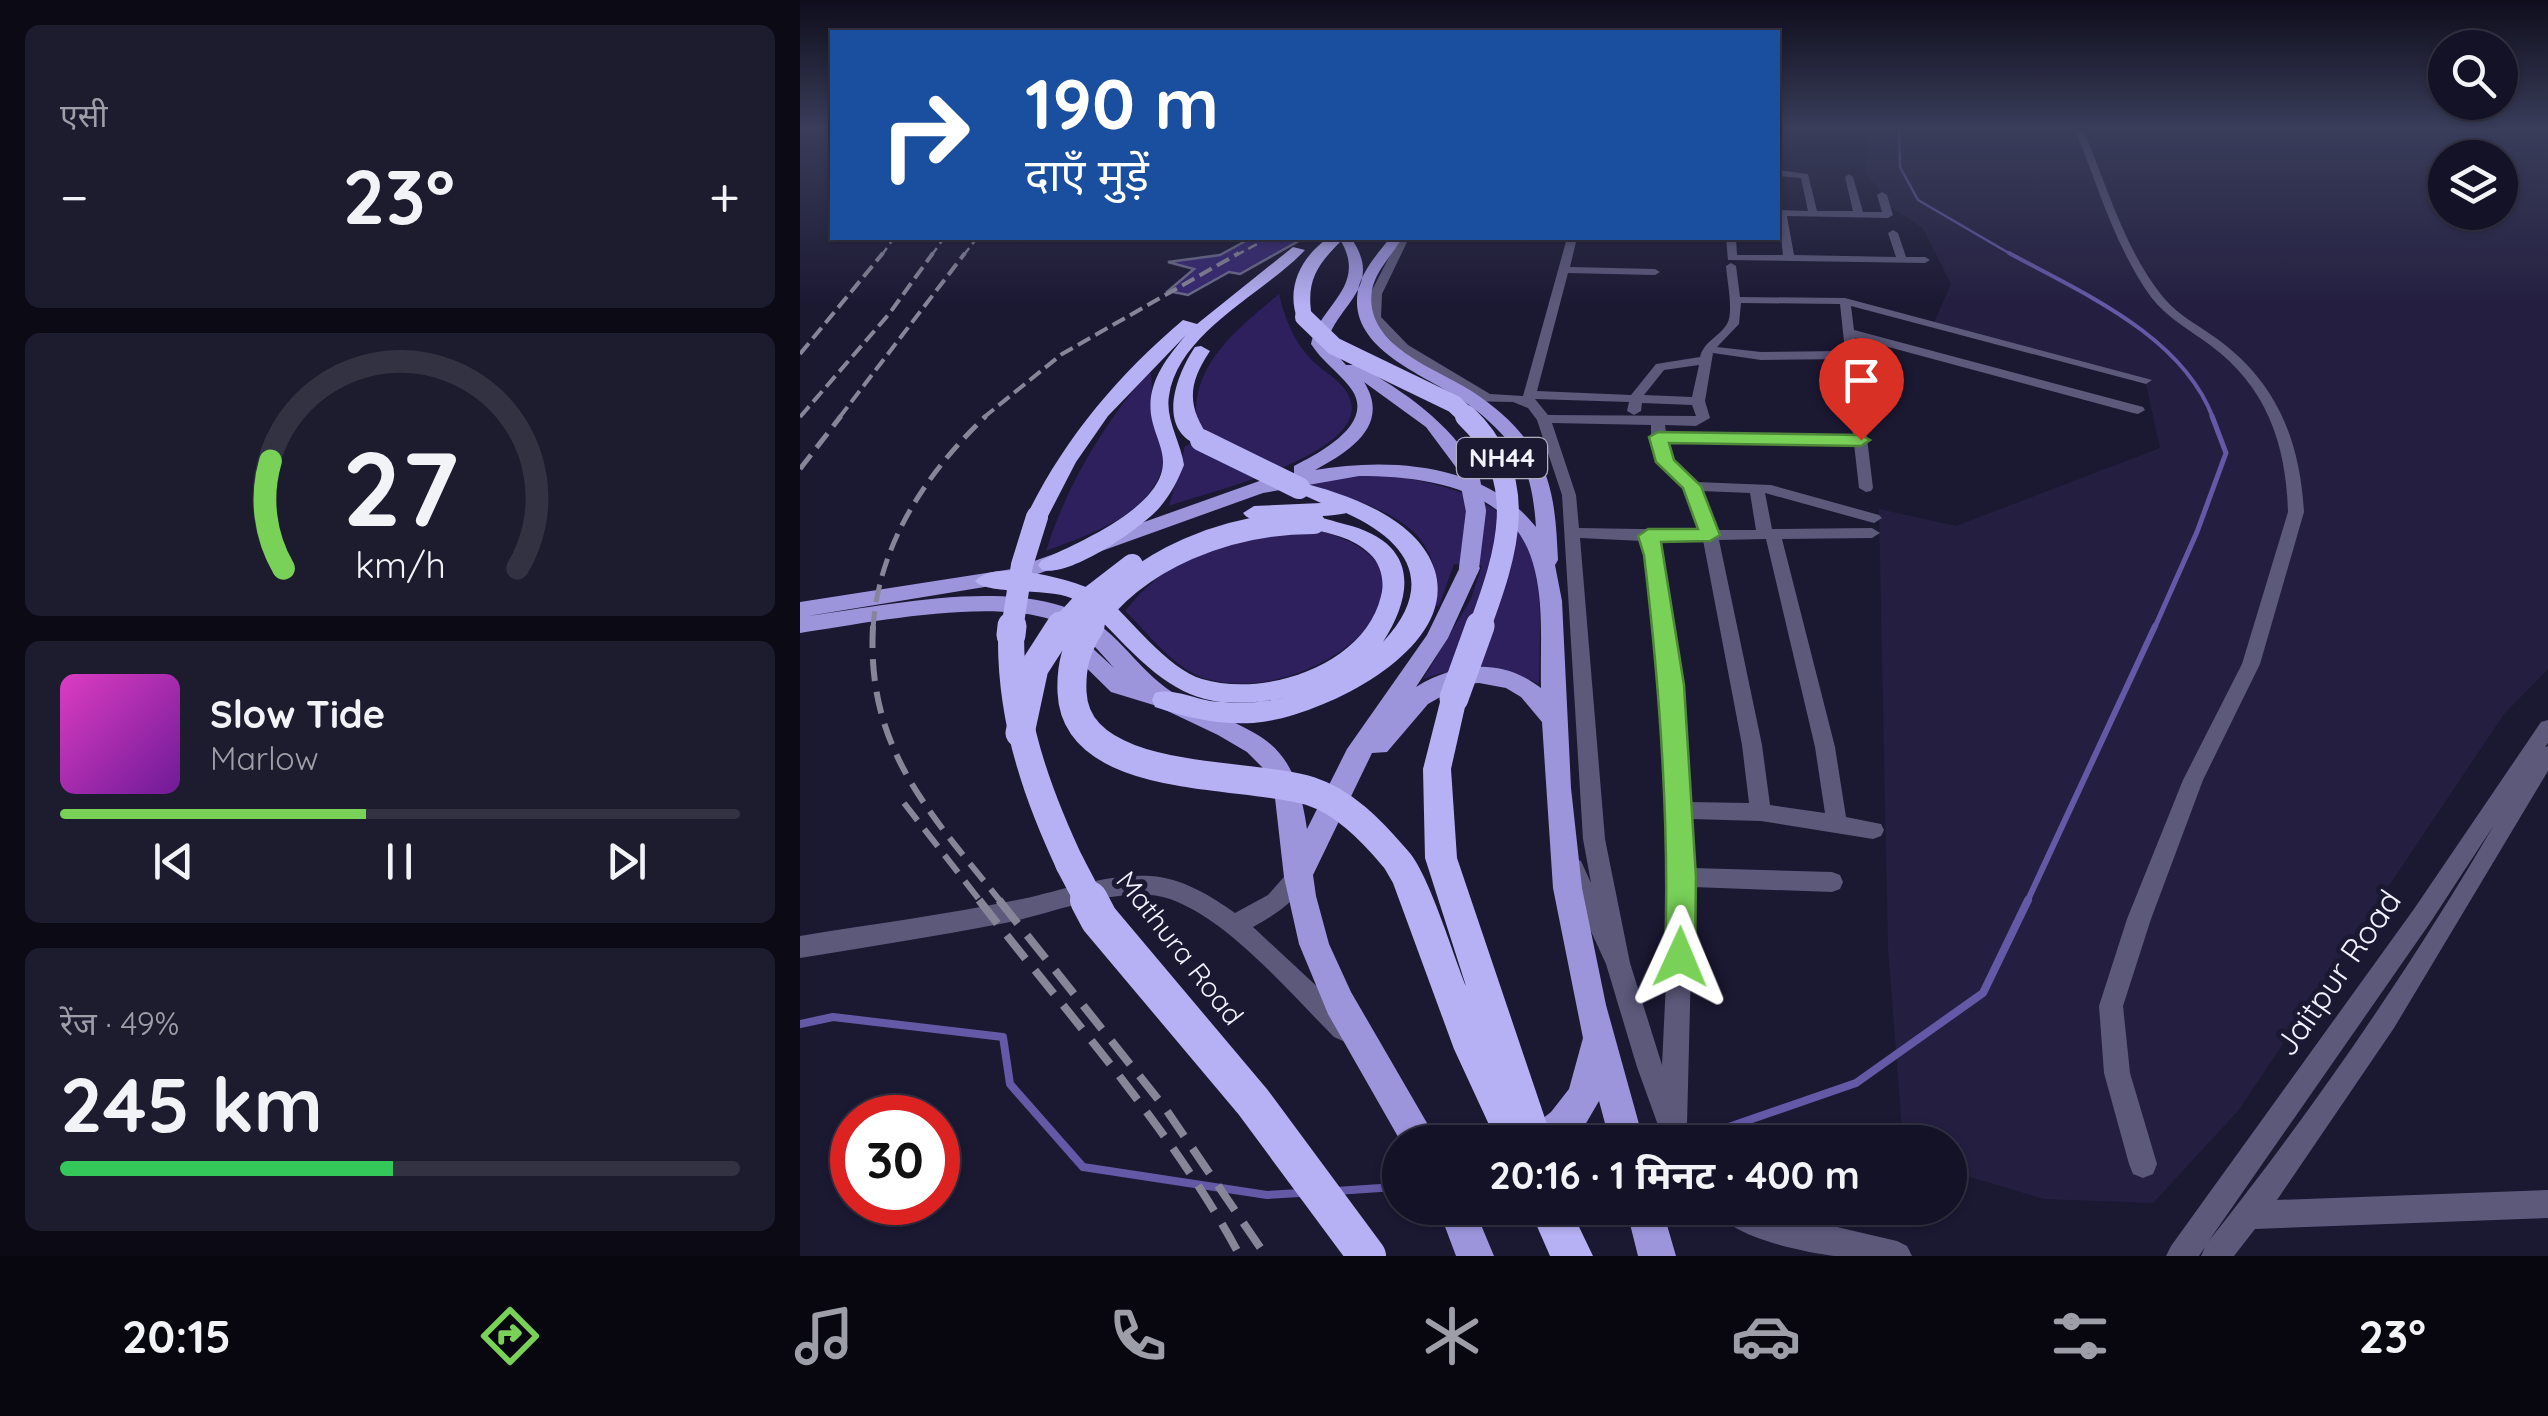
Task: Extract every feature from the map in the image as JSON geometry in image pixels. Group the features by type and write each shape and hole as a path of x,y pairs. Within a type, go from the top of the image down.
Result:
{"highway":[{"path":"1050,564 1111,535 1158,496 1174,465 1159,409 1168,370 1218,315 1329,241"},
{"path":"987,582 1051,582 1079,591 1133,634 1169,687 1210,712 1258,712 1312,699 1354,680 1393,650 1416,618 1424,583 1417,557 1407,543 1384,525 1223,454 1191,429 1181,409 1184,378 1200,352 1329,241"},
{"name":"Mathura Road","path":"1329,241 1232,292 1155,353 1108,402 1062,468 1036,518 1015,595 1009,677 1042,807 1099,919 1252,1102 1367,1256"},
{"name":"NH44","path":"1329,241 1304,273 1298,292 1304,317 1312,329 1343,352 1428,388 1473,417 1492,439 1510,477 1511,505 1502,557 1442,740 1436,802 1441,858 1450,893 1531,1125"},
{"path":"1020,732 1028,685 1036,665 1060,630 1102,587 1154,552 1209,526 1272,510 1321,509 1384,525"},
{"path":"1169,687 1226,692 1273,690 1319,677 1349,660 1380,631 1396,600 1392,562 1364,536 1314,523 1246,528 1205,542 1146,574 1113,600 1079,646 1069,689 1080,720 1090,734 1123,758 1146,767 1252,778 1310,792 1334,802 1375,834 1406,878 1472,1049 1509,1125"},
{"path":"1556,1225 1572,1256"},
{"path":"1562,1225 1572,1256"}],"main road":[{"path":"1395,240 1367,284 1364,303 1369,323 1396,353 1478,397 1531,460 1544,504 1554,720 1572,918 1622,1125"},
{"path":"909,606 1050,564 1259,488 1342,446 1359,428 1366,410 1364,394 1319,344 1320,334 1343,306 1357,260 1329,241"},
{"path":"1298,876 1372,729 1438,638 1469,568 1476,512 1468,470 1452,442 1433,422 1330,358"},
{"path":"1259,488 1322,473 1356,470 1399,471 1455,482 1492,498 1519,518 1550,574"},
{"path":"800,600 838,596 847,611"},
{"path":"800,610 909,606 1036,620 1061,633 1119,686 1169,687 1254,744 1275,763 1288,803 1298,876 1322,966 1359,1042 1413,1125"},
{"path":"800,628 847,611"},
{"path":"1338,794 1414,701 1440,683 1470,676 1514,680 1536,693 1554,720"},
{"path":"1562,1125 1584,1098 1596,1055 1596,1026"},
{"path":"1463,1225 1475,1256"},
{"path":"1649,1225 1657,1256"}],"street":[{"path":"1808,188 1813,213"},
{"path":"1852,188 1859,214"},
{"path":"2101,188 2154,293 2175,314 2241,362 2278,413 2296,486 2296,512 2251,664 2193,780 2139,919 2111,1006 2116,1073 2143,1164"},
{"path":"1789,260 1780,213 1890,214 1882,196"},
{"path":"1892,233 1902,260"},
{"path":"1403,240 1376,294 1375,318 1404,348 1478,397 1698,400"},
{"path":"1529,398 1572,240"},
{"path":"1731,240 1732,258 1925,260"},
{"path":"1658,430 1700,421 1698,400 1706,355 1732,324 1736,306 1732,266"},
{"path":"1564,270 1655,272"},
{"path":"1733,300 1846,301 2146,380"},
{"path":"1846,301 1866,488"},
{"path":"1850,333 2138,410"},
{"path":"1633,422 1636,400 1662,365 1706,355 1852,355"},
{"path":"1529,398 1544,419 1550,448 1569,494 1594,839 1618,964"},
{"path":"1544,419 1633,422 1658,430 1861,440"},
{"path":"1658,430 1666,462 1692,486 1710,535 1762,812"},
{"path":"1573,532 1648,536 1769,534 1873,526 1757,488 1692,486"},
{"path":"1757,488 1825,746 1836,824"},
{"path":"1648,536 1655,555 1672,685 1679,810 1682,877 1676,1125"},
{"name":"Jaitpur Road","path":"2182,1256 2422,916 2548,727"},
{"name":"Jaitpur Road","path":"2216,1256 2328,1105 2479,870 2548,754"},
{"path":"1679,810 1762,812 1873,830"},
{"path":"1562,834 1569,861 1618,964 1672,1125"},
{"path":"1234,926 1276,902 1298,876"},
{"path":"1682,877 1832,882"},
{"path":"800,947 978,918 1137,886 1171,889 1234,926 1359,1042"},
{"path":"2250,1215 2548,1204"},
{"path":"1763,1225 1896,1256"}],"shaded area":[{"path":"1877,188 2428,188 2428,230 2518,230 2518,188 2548,188 2548,669 2504,714 2238,1111 2153,1203 2044,1199 1967,1176 1967,1125 1902,1125 1888,947 1879,509 1956,526 2160,448 2145,380 1932,327 1951,284 1923,228 1892,208"},
{"path":"1279,294 1290,327 1303,349 1343,387 1352,409 1343,430 1289,464 1169,506 1185,446 1211,437 1196,420 1197,399 1210,364 1234,334"},
{"path":"1150,370 1153,410 1164,457 1157,482 1146,497 1116,521 1046,551 1065,501 1089,455"},
{"path":"1385,475 1457,491 1500,514 1517,530 1530,550 1537,574 1539,684 1510,673 1481,669 1423,679 1471,599 1482,566 1454,564 1439,606 1433,605 1435,576 1429,553 1416,535 1377,509 1303,482 1334,476"},
{"path":"1306,528 1358,546 1382,571 1383,600 1366,629 1336,655 1296,674 1252,683 1207,679 1173,659 1125,611 1164,573 1185,560 1229,543"}],"building":[{"path":"1247,240 1300,240 1240,274 1229,272 1188,295 1168,291 1194,269 1168,262 1220,255"}],"waterway":[{"path":"1911,188 1918,200 2014,256"},
{"path":"2009,253 2097,301 2154,340 2198,389 2212,416"},
{"path":"2154,629 2197,532 2226,453 2212,416"},
{"path":"2027,902 2155,626"},
{"path":"1734,1125 1856,1083 1983,993 2028,900"},
{"path":"800,1024 833,1017 1003,1037 1010,1084 1083,1167 1267,1195 1300,1193"},
{"path":"1336,1191 1382,1188"}],"railway":[{"path":"881,256 893,240"},
{"path":"931,256 943,240"},
{"path":"963,256 975,240"},
{"path":"1235,256 1264,240"},
{"path":"800,354 883,253"},
{"path":"800,417 889,314 933,253"},
{"path":"839,418 965,253"},
{"path":"983,418 1062,354 1239,253"},
{"path":"800,469 841,416"},
{"path":"873,629 884,568 909,512 944,462 986,416"},
{"path":"873,629 880,708 892,744 927,808 1001,902"},
{"path":"904,803 981,902"},
{"path":"979,900 1152,1119 1240,1256"},
{"path":"999,900 1165,1108 1266,1256"}],"route":[{"path":"1680,957 1682,877 1672,685 1655,555 1648,536 1710,535 1692,486 1666,462 1658,437 1861,440"}]}
